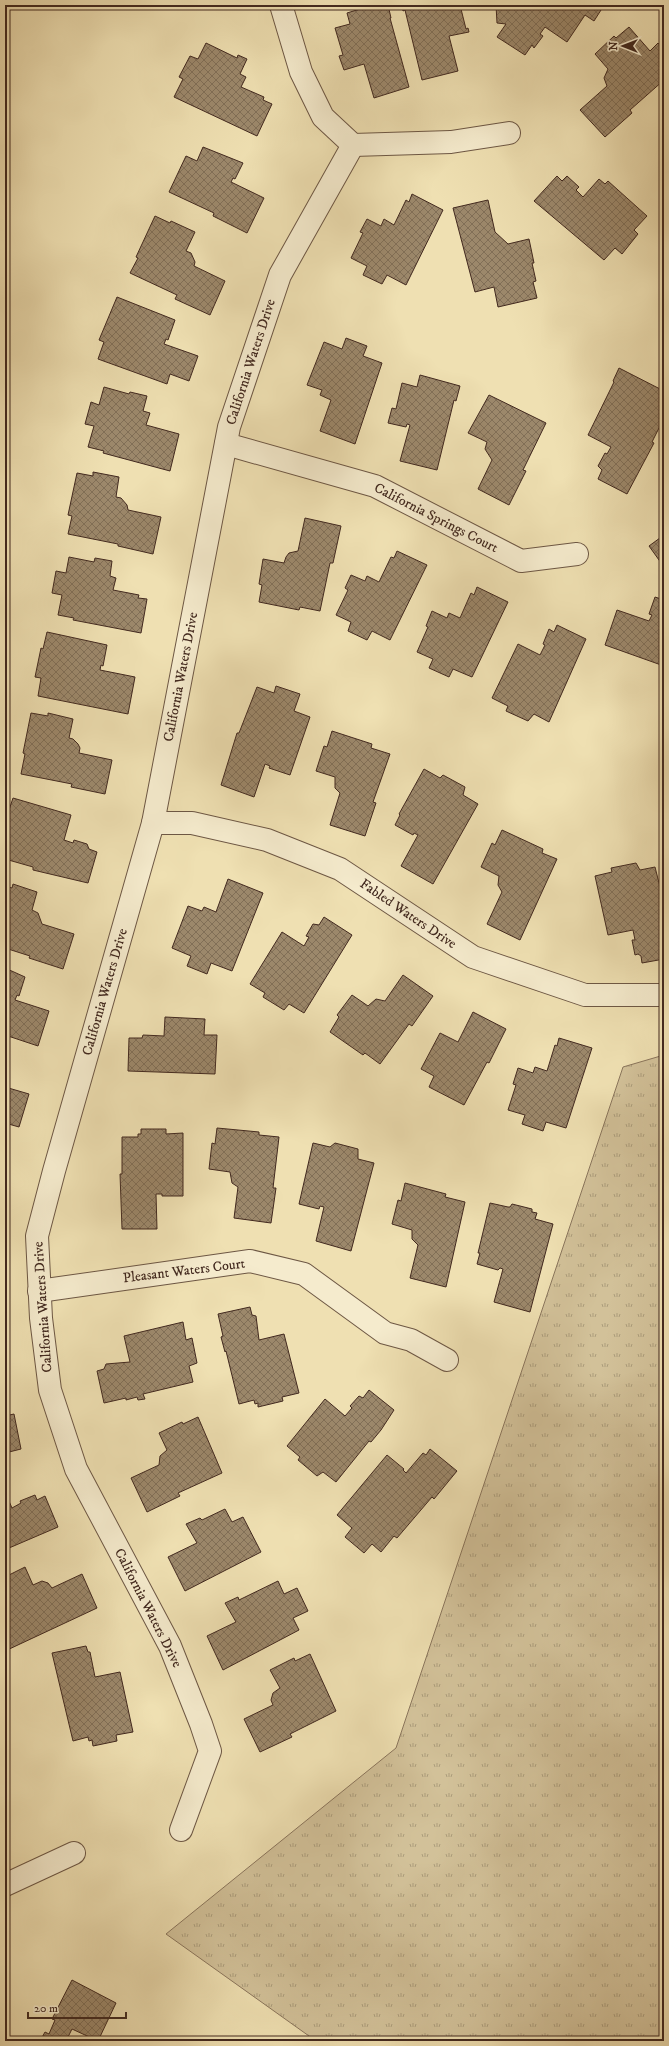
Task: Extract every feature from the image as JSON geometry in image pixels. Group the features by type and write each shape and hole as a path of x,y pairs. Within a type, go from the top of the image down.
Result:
{"street":[{"path":"281,5 301,72 323,117 352,145 451,142 509,133"},
{"name":"California Waters Drive","path":"181,1830 210,1751 201,1724 170,1646 76,1469 50,1390 39,1291 37,1236 54,1171 153,823 229,427 280,275 352,145"},
{"name":"California Springs Court","path":"226,444 375,486 521,561 577,554"},
{"name":"Fabled Waters Drive","path":"153,823 192,823 266,840 340,869 473,957 585,995 664,995"},
{"name":"Pleasant Waters Court","path":"39,1291 250,1261 304,1274 385,1333 411,1340 447,1360"},
{"path":"5,1885 74,1853"}],"green space":[{"path":"664,1055 664,2041 316,2041 166,1934 396,1748 623,1067"}],"building":[{"path":"373,5 388,5 390,18 409,87 374,98 364,64 344,70 339,56 343,55 335,28 350,24 347,13"},
{"path":"402,5 460,5 466,29 468,28 469,32 449,36 458,71 422,80 405,10 403,11"},
{"path":"496,5 593,5 601,10 594,21 585,15 567,42 545,27 540,34 543,36 534,48 532,45 525,55 497,37 506,24 497,23"},
{"path":"629,27 650,51 658,43 664,50 664,80 630,110 632,113 605,137 580,110 607,86 604,78 608,69 595,54 614,36 616,38"},
{"path":"206,43 237,58 238,55 247,59 240,74 246,77 241,87 264,97 263,100 272,104 257,136 174,97 183,79 179,77 190,56 198,59"},
{"path":"203,147 243,163 235,179 233,178 231,182 264,198 247,233 213,216 214,213 169,192 186,156 197,161"},
{"path":"557,176 562,181 567,176 579,187 576,190 583,197 599,179 605,184 608,181 647,216 634,230 638,234 622,254 615,248 604,260 534,201"},
{"path":"412,194 443,210 406,285 387,275 382,284 363,275 367,266 351,258 363,233 360,232 367,219 381,226 384,219 394,225 406,200 409,202"},
{"path":"488,200 495,232 508,244 529,239 536,281 533,282 537,298 498,307 494,287 475,292 453,208"},
{"path":"155,216 170,223 171,221 195,232 186,251 191,253 195,262 194,266 225,281 210,315 175,299 177,295 130,273 138,258 136,257"},
{"path":"117,297 175,320 168,340 166,339 164,344 198,356 189,381 170,374 167,384 98,359 104,342 99,340"},
{"path":"346,338 367,346 363,356 382,363 355,444 320,431 331,400 320,395 322,390 307,385 324,342 342,349"},
{"path":"619,368 664,391 664,418 652,442 654,443 627,494 598,479 602,470 598,466 605,453 607,454 611,447 588,435 614,382 613,381"},
{"path":"420,375 460,386 456,401 454,400 437,470 400,461 410,425 407,424 406,427 388,423 392,408 396,409 402,383 417,387"},
{"path":"104,387 129,394 130,392 147,396 143,411 150,413 146,425 179,434 170,471 103,453 104,451 88,447 94,426 85,424 91,402 99,405"},
{"path":"489,395 546,423 523,470 526,471 509,505 478,489 492,460 485,449 487,442 468,433"},
{"path":"93,472 119,477 116,497 121,498 127,505 128,510 161,517 153,554 118,546 118,544 68,534 72,516 68,515 77,473 93,476"},
{"path":"305,518 341,526 333,563 330,563 320,611 300,607 299,610 259,602 262,585 259,584 263,559 284,563 289,553 298,551"},
{"path":"664,535 664,567 649,546"},
{"path":"397,551 427,565 390,640 372,631 367,640 348,631 351,622 336,615 348,590 345,588 351,575 365,581 367,576 379,582 391,557 394,558"},
{"path":"69,557 94,562 95,558 112,561 110,576 116,578 113,590 139,595 138,598 147,599 141,633 73,620 74,618 58,615 62,595 52,593 56,571 66,573"},
{"path":"477,587 508,602 472,677 453,669 449,677 429,668 433,659 417,652 428,627 426,626 432,611 447,618 449,613 460,618 471,593 474,595"},
{"path":"655,597 664,600 664,666 605,645 617,610 649,621 652,615 649,614"},
{"path":"557,625 586,639 549,722 534,714 528,721 506,711 508,706 492,698 518,644 540,655 545,645 543,644 549,629 554,632"},
{"path":"47,632 107,645 103,666 101,665 100,670 135,677 128,714 38,696 41,678 35,677 41,648 43,649"},
{"path":"276,686 300,694 294,711 310,717 290,775 269,768 270,766 265,764 254,797 221,785 237,733 239,733 257,687 274,693"},
{"path":"31,713 48,716 48,713 73,719 69,738 73,739 78,744 80,748 79,753 112,760 105,794 71,787 72,784 21,774 25,754 23,753"},
{"path":"332,731 372,744 371,748 390,754 373,802 376,803 365,836 330,825 340,793 335,788 335,777 316,771 324,746 327,747"},
{"path":"424,769 440,778 443,775 465,787 463,795 478,804 433,884 401,866 418,835 414,833 413,835 395,825 400,815 399,814"},
{"path":"13,798 71,815 64,840 73,843 74,840 87,844 89,849 97,852 88,883 33,870 33,867 5,859 5,816 7,816"},
{"path":"502,830 543,849 542,853 557,859 520,940 487,924 502,892 498,885 499,876 481,867 492,843 495,845"},
{"path":"636,863 640,870 655,867 664,903 664,959 642,963 641,956 638,954 635,955 632,940 635,940 633,930 608,935 595,876 612,872 611,868"},
{"path":"228,879 263,893 232,971 211,963 207,974 187,966 191,956 172,948 188,906 202,911 204,907 216,912"},
{"path":"13,884 37,892 32,910 38,913 42,924 74,934 63,969 29,958 30,956 5,948 5,886 12,888"},
{"path":"324,917 352,935 304,1013 289,1004 284,1010 263,997 265,993 250,984 282,932 304,946 309,937 306,936 313,924 319,925"},
{"path":"5,968 25,977 19,996 17,995 15,1000 49,1011 38,1046 5,1035"},
{"path":"403,975 433,996 412,1026 409,1024 380,1064 365,1053 363,1055 330,1032 339,1017 337,1015 352,995 368,1006 376,999 385,1001"},
{"path":"473,1012 506,1029 489,1063 487,1062 464,1105 429,1087 434,1076 421,1069 440,1033 458,1042"},
{"path":"165,1017 205,1019 204,1035 217,1035 215,1074 128,1071 129,1038 142,1038 143,1035 164,1036"},
{"path":"559,1038 592,1048 566,1128 546,1122 543,1131 522,1124 525,1115 508,1110 516,1085 513,1084 518,1068 533,1073 535,1067 547,1071 555,1045 557,1046"},
{"path":"5,1087 29,1094 19,1127 5,1123"},
{"path":"217,1128 259,1132 259,1135 279,1137 273,1188 276,1188 271,1223 234,1218 238,1187 232,1183 230,1172 209,1169 212,1143 215,1144"},
{"path":"141,1129 166,1129 166,1134 183,1133 183,1196 162,1196 162,1194 156,1194 157,1229 122,1229 120,1174 122,1174 122,1137 138,1137 138,1134 141,1134"},
{"path":"313,1143 330,1147 335,1143 358,1149 358,1159 374,1163 351,1251 316,1241 324,1207 320,1206 319,1209 299,1204"},
{"path":"405,1183 446,1194 445,1197 465,1202 446,1287 410,1278 418,1245 412,1239 412,1230 392,1224 398,1200 401,1201"},
{"path":"490,1203 508,1207 512,1204 532,1209 532,1212 537,1213 535,1219 553,1224 530,1312 494,1302 503,1269 500,1268 498,1270 477,1264 480,1253 478,1253"},
{"path":"250,1307 252,1315 256,1316 259,1340 284,1334 299,1393 282,1397 283,1401 258,1407 258,1403 255,1404 254,1400 239,1404 221,1337 223,1336 218,1314"},
{"path":"183,1322 186,1340 192,1338 197,1363 189,1366 193,1382 143,1394 145,1399 138,1400 137,1397 126,1400 126,1398 104,1403 97,1371 104,1369 106,1364 130,1362 124,1336"},
{"path":"369,1390 394,1410 381,1430 371,1442 369,1441 336,1482 323,1472 317,1476 298,1460 300,1457 287,1446 325,1399 345,1416 352,1408 350,1406 359,1396 363,1398"},
{"path":"14,1414 21,1449 5,1453 5,1416"},
{"path":"198,1417 222,1473 178,1493 180,1496 147,1512 131,1478 159,1465 160,1456 167,1450 159,1433 182,1422 183,1424"},
{"path":"430,1449 457,1471 434,1499 432,1497 397,1538 394,1536 381,1552 372,1544 364,1553 345,1537 352,1528 337,1515 387,1455 404,1469 403,1470 406,1473 423,1453 426,1455"},
{"path":"5,1492 12,1508 21,1503 20,1501 35,1495 37,1500 45,1496 58,1527 9,1548 5,1548"},
{"path":"225,1509 232,1522 243,1517 261,1552 185,1591 168,1557 197,1543 186,1524 200,1518 202,1520"},
{"path":"25,1567 33,1585 42,1581 48,1583 52,1588 82,1574 97,1608 5,1651 5,1577"},
{"path":"278,1581 284,1594 297,1588 308,1611 293,1618 299,1630 223,1670 207,1636 236,1622 225,1603 238,1597 239,1600"},
{"path":"86,1646 88,1652 90,1652 95,1677 120,1672 133,1732 116,1735 117,1741 93,1746 92,1740 89,1741 88,1737 73,1741 52,1653"},
{"path":"310,1654 336,1711 290,1734 292,1737 260,1752 244,1719 273,1705 271,1700 273,1693 280,1688 270,1670 294,1658 295,1661"},
{"path":"72,1980 116,2003 98,2041 72,2029 66,2041 40,2041 45,2032 49,2034 55,2020 52,2019"}]}
